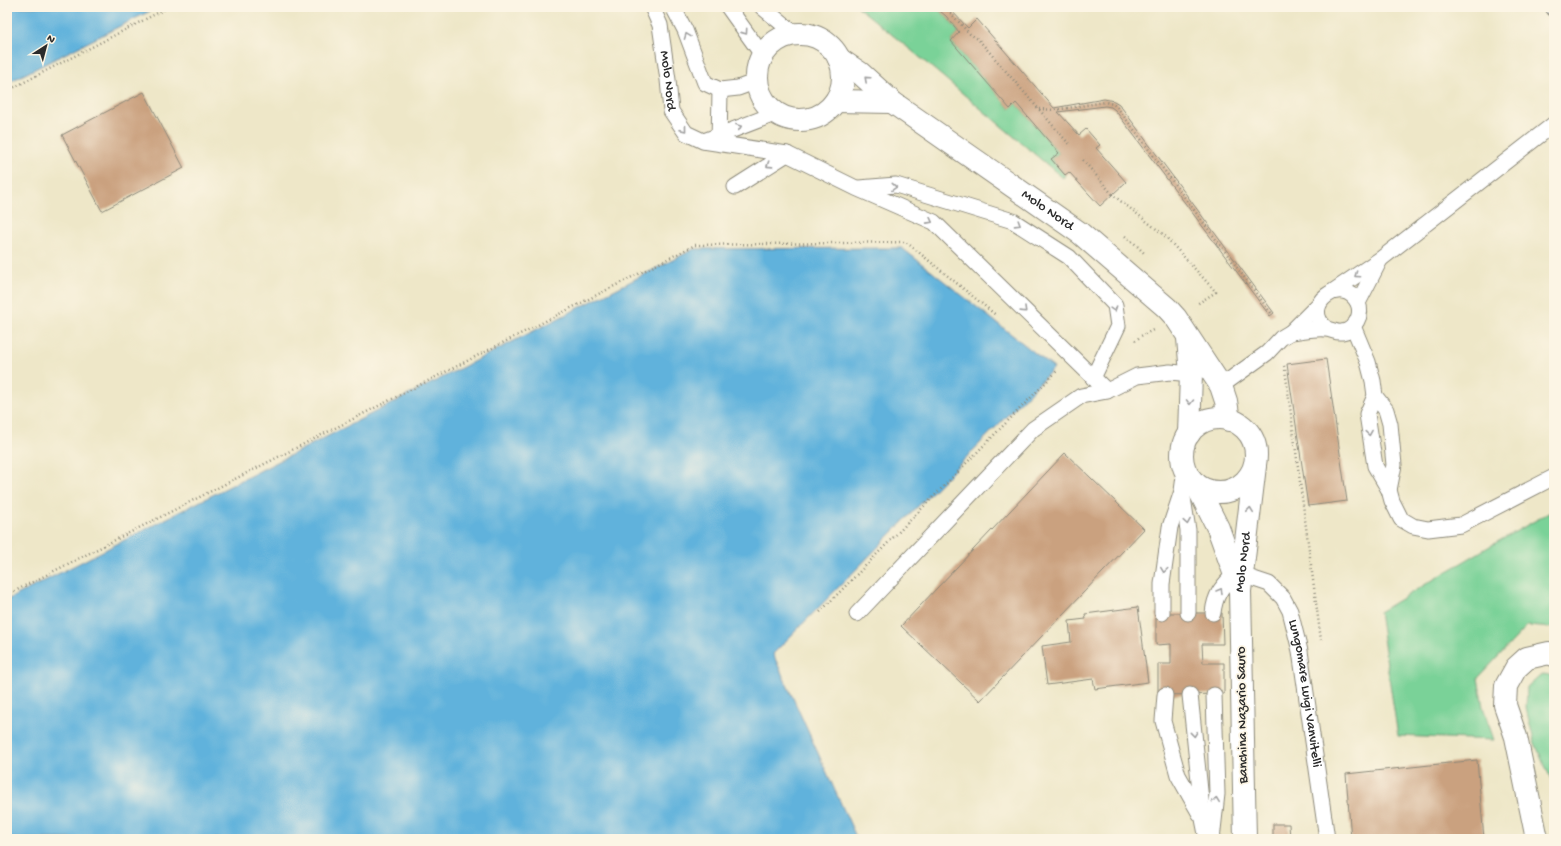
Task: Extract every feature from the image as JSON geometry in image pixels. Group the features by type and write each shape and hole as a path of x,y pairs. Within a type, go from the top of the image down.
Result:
{"street":[{"path":"802,27 776,41 763,56 758,68 757,81 759,90 763,99 777,114 789,119 803,120 815,118 827,111 836,102 842,88 843,73 839,59"},
{"name":"Molo Nord","path":"802,27 807,35 821,40 833,50 839,59 860,73 892,102 1080,233 1182,326 1221,386 1226,401 1229,420 1244,429 1254,443 1256,455 1255,466 1239,580"},
{"path":"836,102 892,102"},
{"name":"Molo Nord","path":"1182,326 1191,374 1189,434 1183,451 1188,482 1218,528 1239,580"},
{"path":"1189,434 1203,423 1216,419 1229,420"},
{"path":"1188,482 1206,490 1218,492 1230,491 1241,486 1249,477 1255,466"},
{"name":"Banchina Nazario Sauro","path":"1239,580 1245,839"},
{"path":"1537,839 1516,737 1505,705 1506,686 1516,668 1527,658 1549,653 1554,655"}],"lane":[{"name":"Molo Nord","path":"652,7 660,26 671,111 686,133 703,141 719,139 777,114"},
{"name":"Molo Nord","path":"673,7 685,30 706,82 720,90"},
{"path":"728,7 763,56"},
{"name":"Molo Nord","path":"762,7 802,27"},
{"path":"719,139 720,90 738,88 757,81"},
{"path":"1221,386 1267,353 1319,304 1326,295 1382,258 1554,124"},
{"name":"Molo Nord","path":"719,139 787,154 856,188 934,222 1107,391"},
{"path":"736,187 787,154"},
{"name":"Molo Nord","path":"856,188 896,186 1013,221 1069,257 1115,305 1118,326 1093,378"},
{"path":"1358,303 1382,258"},
{"path":"1319,304 1319,319 1326,328 1333,331 1342,332 1353,326 1358,317 1358,303 1351,295 1345,292 1340,290 1332,292"},
{"path":"1353,326 1368,362 1375,396 1386,410 1390,424 1394,465 1389,490"},
{"path":"1286,335 1326,328"},
{"path":"857,614 1033,429 1081,396 1107,391 1137,376 1170,372 1191,374"},
{"path":"1375,396 1367,414 1375,466 1389,490 1394,506 1401,518 1413,526 1437,529 1460,525 1554,477"},
{"path":"1188,482 1188,613"},
{"path":"1162,613 1162,584 1170,527 1188,482"},
{"path":"1213,613 1214,603 1220,588 1239,580"},
{"name":"Lungomare Luigi Vanvitelli","path":"1239,580 1269,584 1277,591 1290,611 1301,658 1327,839"},
{"name":"Banchina Nazario Sauro","path":"1212,839 1217,794 1214,694"},
{"path":"1165,695 1163,721 1178,775 1203,819"},
{"path":"1190,695 1203,819 1207,839"}],"path":[{"path":"7,90 169,7"},
{"path":"945,7 970,34 978,39 1069,144"},
{"path":"802,27 834,38"},
{"path":"1039,109 1055,110 1105,102 1113,104 1117,107 1271,313"},
{"path":"1083,160 1113,195 1164,235 1216,292 1182,326 1141,336 1129,346"},
{"path":"1123,235 1146,255"},
{"path":"7,595 695,245 906,242 999,317"},
{"path":"1267,353 1281,360 1285,369 1321,644"},
{"path":"820,612 1061,368 1093,378"},
{"path":"1294,626 1318,622"}],"green space":[{"path":"858,7 935,7 946,16 959,32 951,41 1010,109 1016,103 1059,153 1051,159 1065,175 1063,178 917,55"},
{"path":"1554,510 1554,628 1527,626 1478,678 1483,707 1494,740 1398,736 1379,612"},
{"path":"1540,675 1554,676 1554,786 1534,741 1526,708 1527,687"}],"water":[{"path":"7,7 158,7 7,83"},
{"path":"902,248 1054,368 773,654 857,839 7,839 7,600 694,249"}],"building":[{"path":"935,7 948,7 968,28 977,19 1054,108 1104,99 1114,101 1119,104 1274,313 1270,316 1115,110 1111,107 1105,106 1058,112 1079,135 1086,129 1100,145 1096,148 1126,182 1100,206 1069,172 1065,175 1051,159 1059,153 1016,103 1010,109 951,41 959,32 946,16"},
{"path":"144,92 184,168 102,211 62,135"},
{"path":"1326,359 1347,501 1308,506 1287,364"},
{"path":"1065,453 1144,529 980,701 901,626"},
{"path":"1138,607 1148,682 1095,689 1093,679 1047,685 1042,646 1071,642 1069,621 1086,619 1085,614"},
{"path":"1156,613 1222,613 1223,644 1202,644 1203,663 1224,663 1224,694 1158,695 1158,664 1171,664 1171,644 1156,645"},
{"path":"1477,760 1484,839 1351,839 1346,774"},
{"path":"1273,824 1289,824 1290,839 1273,839"}]}
